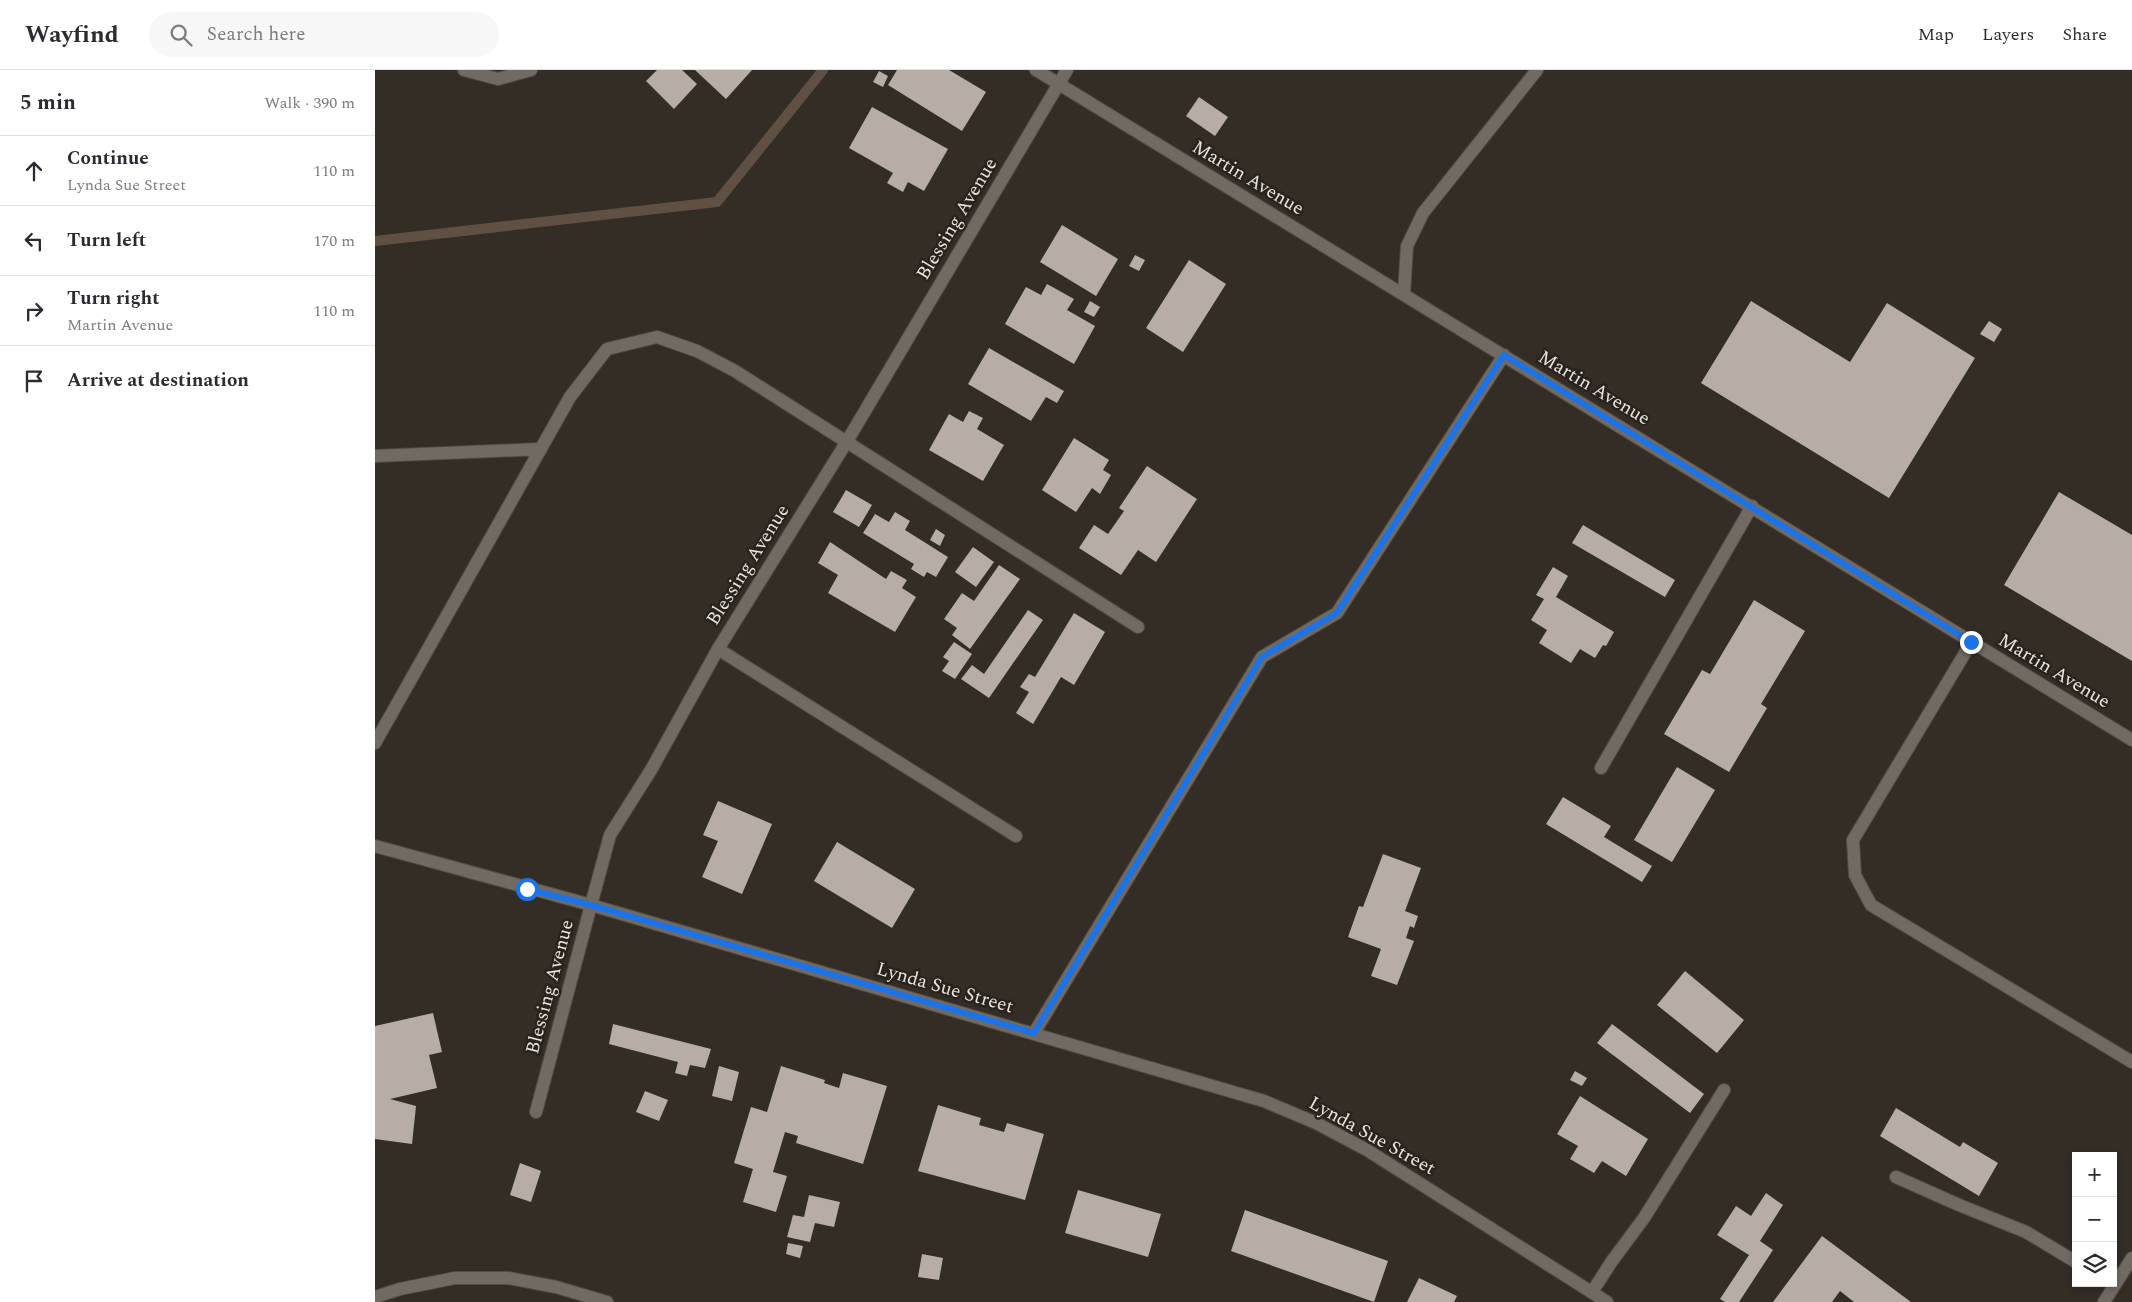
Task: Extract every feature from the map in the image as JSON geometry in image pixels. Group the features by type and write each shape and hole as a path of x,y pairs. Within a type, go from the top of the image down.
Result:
{"street":[{"path":"464,70 498,79 531,70"},
{"name":"Martin Avenue","path":"1036,70 2132,740"},
{"name":"Blessing Avenue","path":"536,1112 610,835 651,770 718,649 846,443 1067,70"},
{"path":"1403,294 1407,246 1423,213 1537,70"},
{"path":"375,743 570,397 607,349 657,337 697,351 735,371 1138,627"},
{"path":"1034,1033 1262,657 1337,613 1504,355"},
{"path":"375,456 541,449"},
{"path":"1601,768 1752,506"},
{"path":"1971,642 1853,840 1855,875 1871,906 2132,1062"},
{"path":"718,649 1016,836"},
{"name":"Lynda Sue Street","path":"375,846 591,905 1264,1101 1316,1122 1367,1150 1607,1302"},
{"path":"1592,1292 1644,1218 1724,1090"},
{"path":"1895,1178 2026,1232 2072,1260"},
{"path":"2117,1279 2132,1258"},
{"path":"375,1296 399,1289 455,1278 508,1278 556,1287 607,1302"},
{"path":"2104,1302 2112,1287"}],"building":[{"path":"657,70 682,70 697,84 674,109 646,81"},
{"path":"695,70 752,70 726,99"},
{"path":"897,70 949,70 986,92 962,131 888,85"},
{"path":"879,71 888,76 883,87 873,82"},
{"path":"1199,97 1228,117 1215,136 1186,116"},
{"path":"872,107 948,149 924,191 908,182 903,192 887,183 893,173 849,148"},
{"path":"1062,225 1118,259 1096,296 1040,262"},
{"path":"1135,255 1145,260 1139,271 1129,266"},
{"path":"1189,260 1226,284 1183,352 1146,328"},
{"path":"1047,284 1074,299 1067,310 1095,326 1074,364 1005,324 1026,287 1041,295"},
{"path":"1090,301 1100,307 1094,317 1084,312"},
{"path":"1751,301 1850,362 1887,303 1975,358 1889,498 1701,383"},
{"path":"1989,321 2002,329 1994,342 1980,334"},
{"path":"989,348 1064,391 1057,403 1046,397 1031,421 968,384"},
{"path":"969,411 983,418 977,429 1004,445 983,481 929,450 949,414 963,422"},
{"path":"1074,438 1109,460 1103,470 1111,475 1100,494 1092,488 1076,512 1042,490"},
{"path":"1147,466 1197,499 1156,562 1138,550 1121,575 1079,548 1094,525 1108,534 1124,511 1119,508"},
{"path":"846,490 872,505 859,527 833,512"},
{"path":"2059,492 2132,535 2132,661 2004,585"},
{"path":"895,512 910,521 905,530 948,557 936,577 927,572 924,577 911,569 914,564 863,533 875,514 889,522"},
{"path":"1583,525 1675,580 1665,597 1572,543"},
{"path":"936,529 945,535 940,546 930,540"},
{"path":"830,542 886,579 891,571 907,580 902,588 916,597 895,632 828,593 838,575 818,563"},
{"path":"973,547 994,562 976,587 955,572"},
{"path":"999,565 1020,579 970,649 952,635 957,628 944,619 962,593 974,601"},
{"path":"1553,567 1568,576 1556,597 1614,632 1606,646 1603,645 1595,658 1580,649 1571,663 1539,643 1547,630 1531,620 1544,599 1536,595"},
{"path":"1754,600 1805,631 1761,704 1767,708 1729,772 1664,734 1702,670 1710,674"},
{"path":"1028,610 1043,620 989,698 961,679 972,665 984,674"},
{"path":"1074,613 1105,632 1074,685 1061,677 1033,724 1016,713 1029,692 1020,687 1029,674 1035,677"},
{"path":"954,642 972,654 955,679 942,671 949,661 943,657"},
{"path":"1677,767 1715,790 1672,862 1634,840"},
{"path":"1563,797 1611,826 1604,837 1652,866 1642,882 1546,824"},
{"path":"718,801 772,824 742,894 702,877 718,841 703,835"},
{"path":"837,842 915,889 892,928 814,881"},
{"path":"1383,854 1421,868 1405,911 1418,916 1414,928 1410,926 1406,938 1414,941 1397,985 1371,976 1381,949 1348,937 1359,906 1363,907"},
{"path":"1685,971 1744,1020 1717,1053 1657,1005"},
{"path":"433,1013 442,1052 429,1055 437,1088 390,1099 416,1106 412,1144 375,1139 375,1026"},
{"path":"613,1024 711,1049 705,1068 690,1065 687,1076 675,1073 678,1062 609,1044"},
{"path":"1612,1024 1704,1094 1690,1113 1597,1043"},
{"path":"719,1066 739,1072 732,1101 712,1096"},
{"path":"781,1066 825,1080 824,1083 839,1088 843,1073 887,1086 863,1164 796,1143 798,1136 785,1132 773,1172 787,1176 776,1212 743,1202 753,1169 734,1163 751,1107 767,1112"},
{"path":"1575,1071 1587,1078 1582,1086 1570,1080"},
{"path":"645,1091 668,1100 659,1121 636,1112"},
{"path":"1580,1096 1648,1139 1626,1176 1602,1161 1594,1173 1570,1159 1578,1146 1557,1134"},
{"path":"938,1105 981,1118 979,1125 1004,1132 1007,1123 1044,1134 1025,1200 918,1171"},
{"path":"1896,1108 1960,1147 1963,1142 1998,1163 1979,1196 1880,1136"},
{"path":"520,1163 541,1171 531,1202 510,1195"},
{"path":"1078,1190 1161,1214 1148,1257 1065,1233"},
{"path":"1766,1193 1783,1205 1760,1241 1773,1250 1739,1302 1725,1302 1720,1299 1749,1255 1717,1235 1736,1206 1751,1216"},
{"path":"809,1195 840,1202 834,1227 815,1223 810,1242 787,1237 793,1215 804,1217"},
{"path":"1245,1210 1388,1261 1374,1302 1231,1251"},
{"path":"1822,1236 1911,1302 1854,1302 1840,1291 1832,1302 1773,1302"},
{"path":"788,1243 803,1246 800,1258 786,1254"},
{"path":"922,1254 943,1258 939,1280 918,1277"},
{"path":"1419,1278 1457,1296 1454,1302 1407,1302"}],"waterway":[{"path":"375,241 717,202 823,70"}],"route":[{"path":"527,889 591,905 1034,1033 1262,657 1337,613 1504,355 1971,642"}]}
